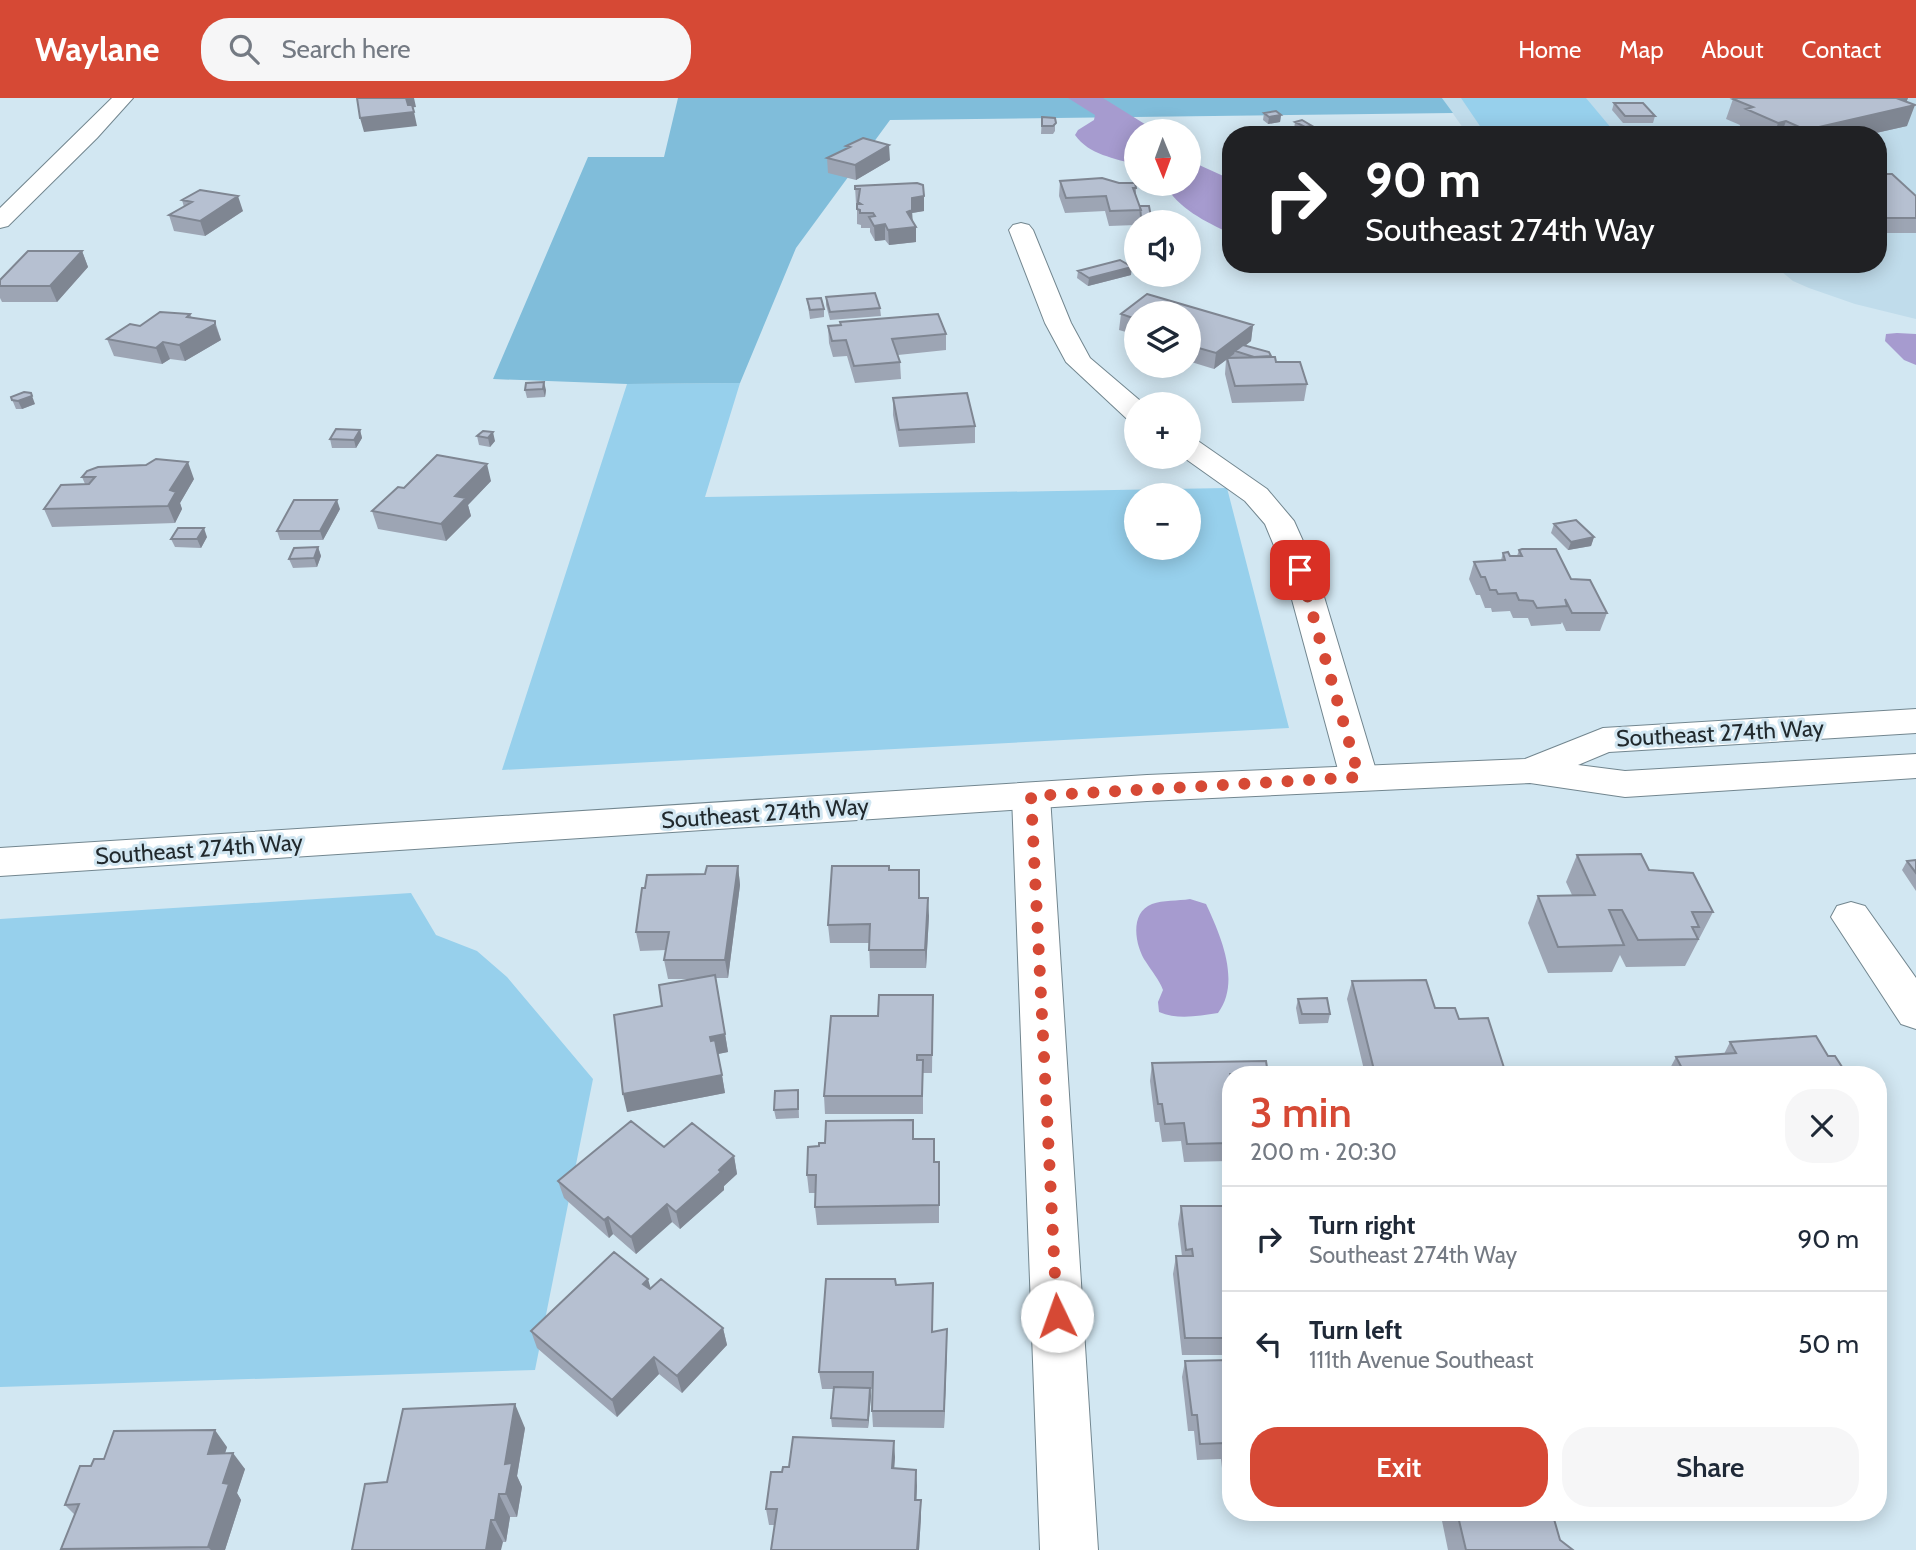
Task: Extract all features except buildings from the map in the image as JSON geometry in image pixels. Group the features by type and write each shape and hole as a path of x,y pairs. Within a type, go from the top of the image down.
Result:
{"street":[{"path":"0,221 123,98"},
{"path":"1021,230 1058,323 1079,362 1124,401"},
{"path":"1201,456 1256,495 1279,521 1300,570 1359,777"},
{"name":"Southeast 274th Way","path":"1530,771 1603,740 1916,721"},
{"name":"Southeast 274th Way","path":"0,862 1359,777 1530,771 1625,784 1916,766"},
{"path":"1031,796 1069,1550"},
{"path":"1851,917 1916,1012"}],"shaded area":[{"path":"678,98 1442,98 1453,113 890,120 796,248 740,383 627,384 493,379 588,157 664,157"},
{"path":"1068,98 1103,98 1137,119 1124,119 1124,161 1087,147 1075,135 1094,120 1095,115"},
{"path":"1442,98 1916,98 1916,319 1855,304 1809,288 1783,273 1887,273 1887,126 1462,126"},
{"path":"1461,98 1586,98 1609,126 1480,126"},
{"path":"1201,166 1222,175 1222,229 1201,218 1201,210 1188,210 1174,196 1201,196"},
{"path":"1886,334 1916,334 1916,365 1904,360 1885,341"},
{"path":"740,383 705,497 1124,490 1124,560 1201,560 1201,488 1227,488 1289,728 502,770 627,384"},
{"path":"411,893 436,935 477,951 507,977 593,1079 535,1370 0,1387 0,919"},
{"path":"1190,899 1206,904 1212,917 1226,959 1228,987 1225,1001 1218,1013 1173,1016 1159,1012 1158,1002 1163,990 1142,955 1137,939 1137,922 1145,908 1152,904"}],"route":[{"path":"1057,1316 1031,796 1359,777 1300,570"}]}
